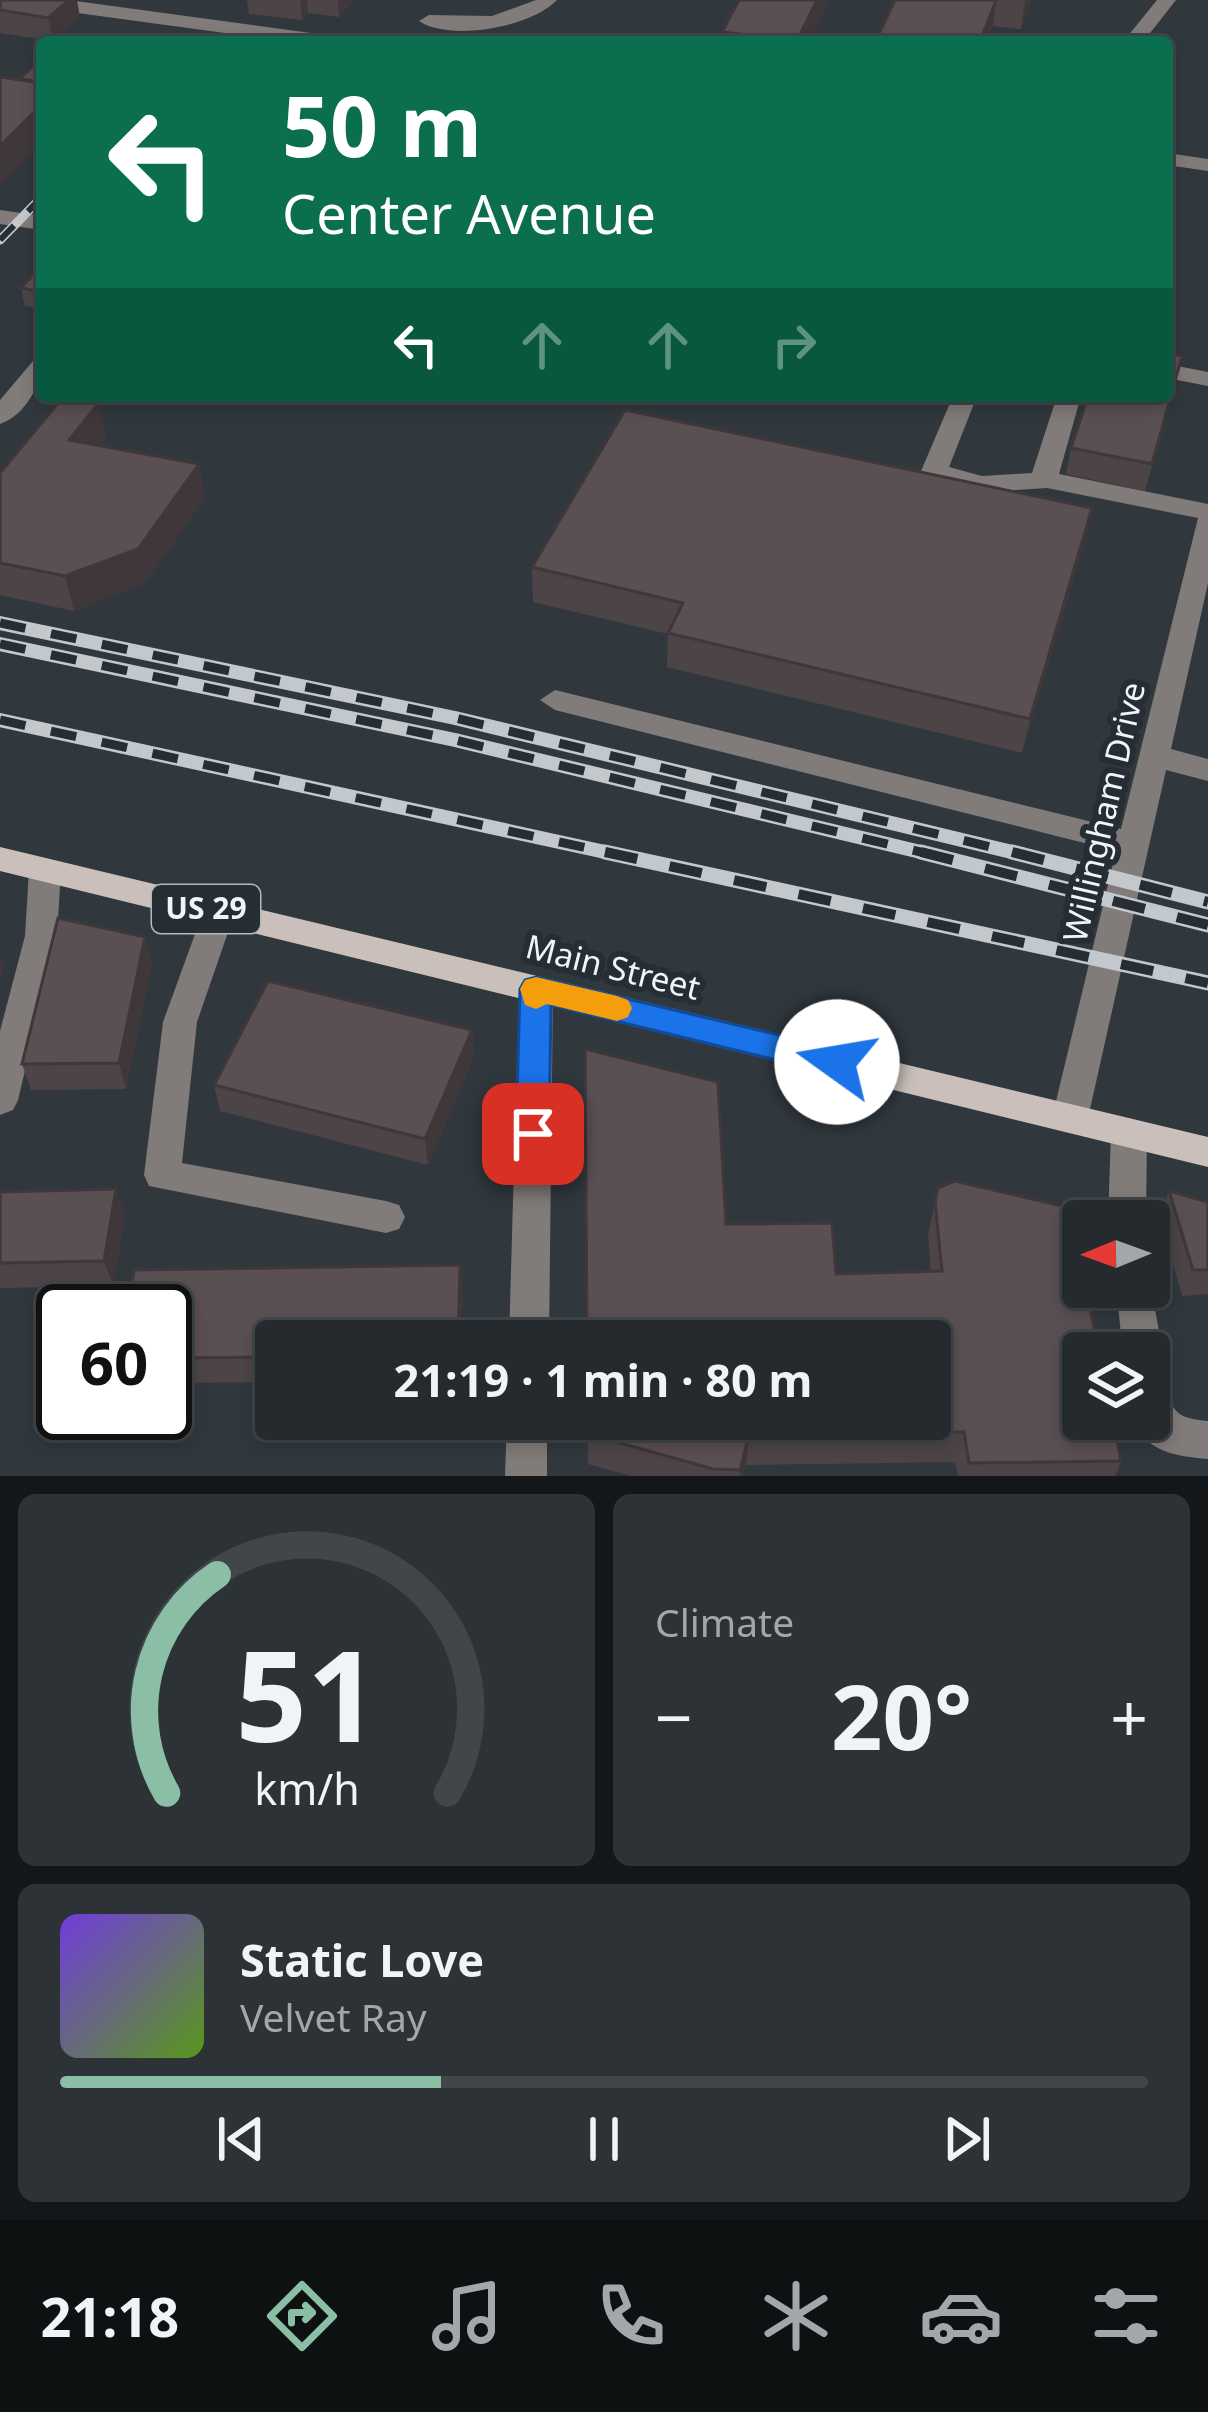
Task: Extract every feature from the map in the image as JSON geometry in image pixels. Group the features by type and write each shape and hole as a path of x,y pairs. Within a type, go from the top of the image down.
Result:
{"main road":[{"name":"Main Street","path":"0,859 1208,1152"}],"street":[{"path":"26,0 292,36"},
{"path":"418,0 429,21"},
{"path":"429,21 461,24 526,17 548,0"},
{"path":"1138,36 1167,0"},
{"path":"422,36 429,21"},
{"path":"1173,160 1208,165"},
{"path":"0,217 36,223"},
{"path":"1173,372 1208,379"},
{"path":"0,416 36,373"},
{"path":"963,402 934,471 980,484 1047,480 1208,512"},
{"path":"1047,480 1045,471 1068,402"},
{"name":"Willingham Drive","path":"1070,1118 1203,566 1208,523"},
{"path":"555,700 1134,844"},
{"path":"1154,756 1208,770"},
{"path":"0,1100 40,936 45,870"},
{"path":"219,912 180,1022 162,1175 386,1216"},
{"path":"529,1320 536,989"},
{"path":"1127,1200 1129,1133"},
{"path":"1170,1435 1208,1440"},
{"path":"526,1476 527,1440"}],"building":[{"path":"0,0 69,0 48,18 0,10"},
{"path":"739,0 817,0 799,36 722,32"},
{"path":"895,0 996,0 982,36 878,36"},
{"path":"36,63 36,81 20,79"},
{"path":"0,77 36,82 36,110 0,146"},
{"path":"36,272 36,291 21,288"},
{"path":"1173,354 1182,356 1173,388"},
{"path":"59,402 99,403 69,440 199,464 138,549 65,576 0,563 0,473"},
{"path":"1086,402 1169,402 1152,464 1071,448"},
{"path":"625,410 1092,508 1030,719 668,633 683,603 532,567"},
{"path":"58,918 145,937 119,1063 22,1064"},
{"path":"268,981 472,1030 425,1139 214,1085"},
{"path":"585,1049 718,1082 726,1224 832,1223 836,1274 942,1271 935,1202 938,1188 955,1181 1062,1206 1062,1308 1090,1308 1095,1332 1062,1332 1062,1440 1117,1440 1121,1461 969,1463 964,1432 951,1432 951,1320 587,1320"},
{"path":"116,1189 104,1261 0,1263 0,1192"},
{"path":"1169,1191 1208,1202 1208,1270 1193,1270"},
{"path":"460,1265 459,1320 255,1320 255,1357 192,1358 192,1284 132,1284 134,1270"},
{"path":"609,1440 748,1440 740,1470 713,1469"}],"railway":[{"path":"0,240 36,203"},
{"path":"0,623 455,718 1020,854"},
{"path":"0,644 455,740 929,854"},
{"path":"0,720 619,855"},
{"path":"605,852 1208,983"},
{"path":"921,852 929,854"},
{"path":"1012,852 1020,854"},
{"path":"929,854 1208,925"},
{"path":"1020,854 1024,855"},
{"path":"1020,854 1208,902"}],"slow traffic":[{"path":"536,996 536,989 617,1008"}],"route":[{"path":"533,1134 536,989 837,1062"}]}
